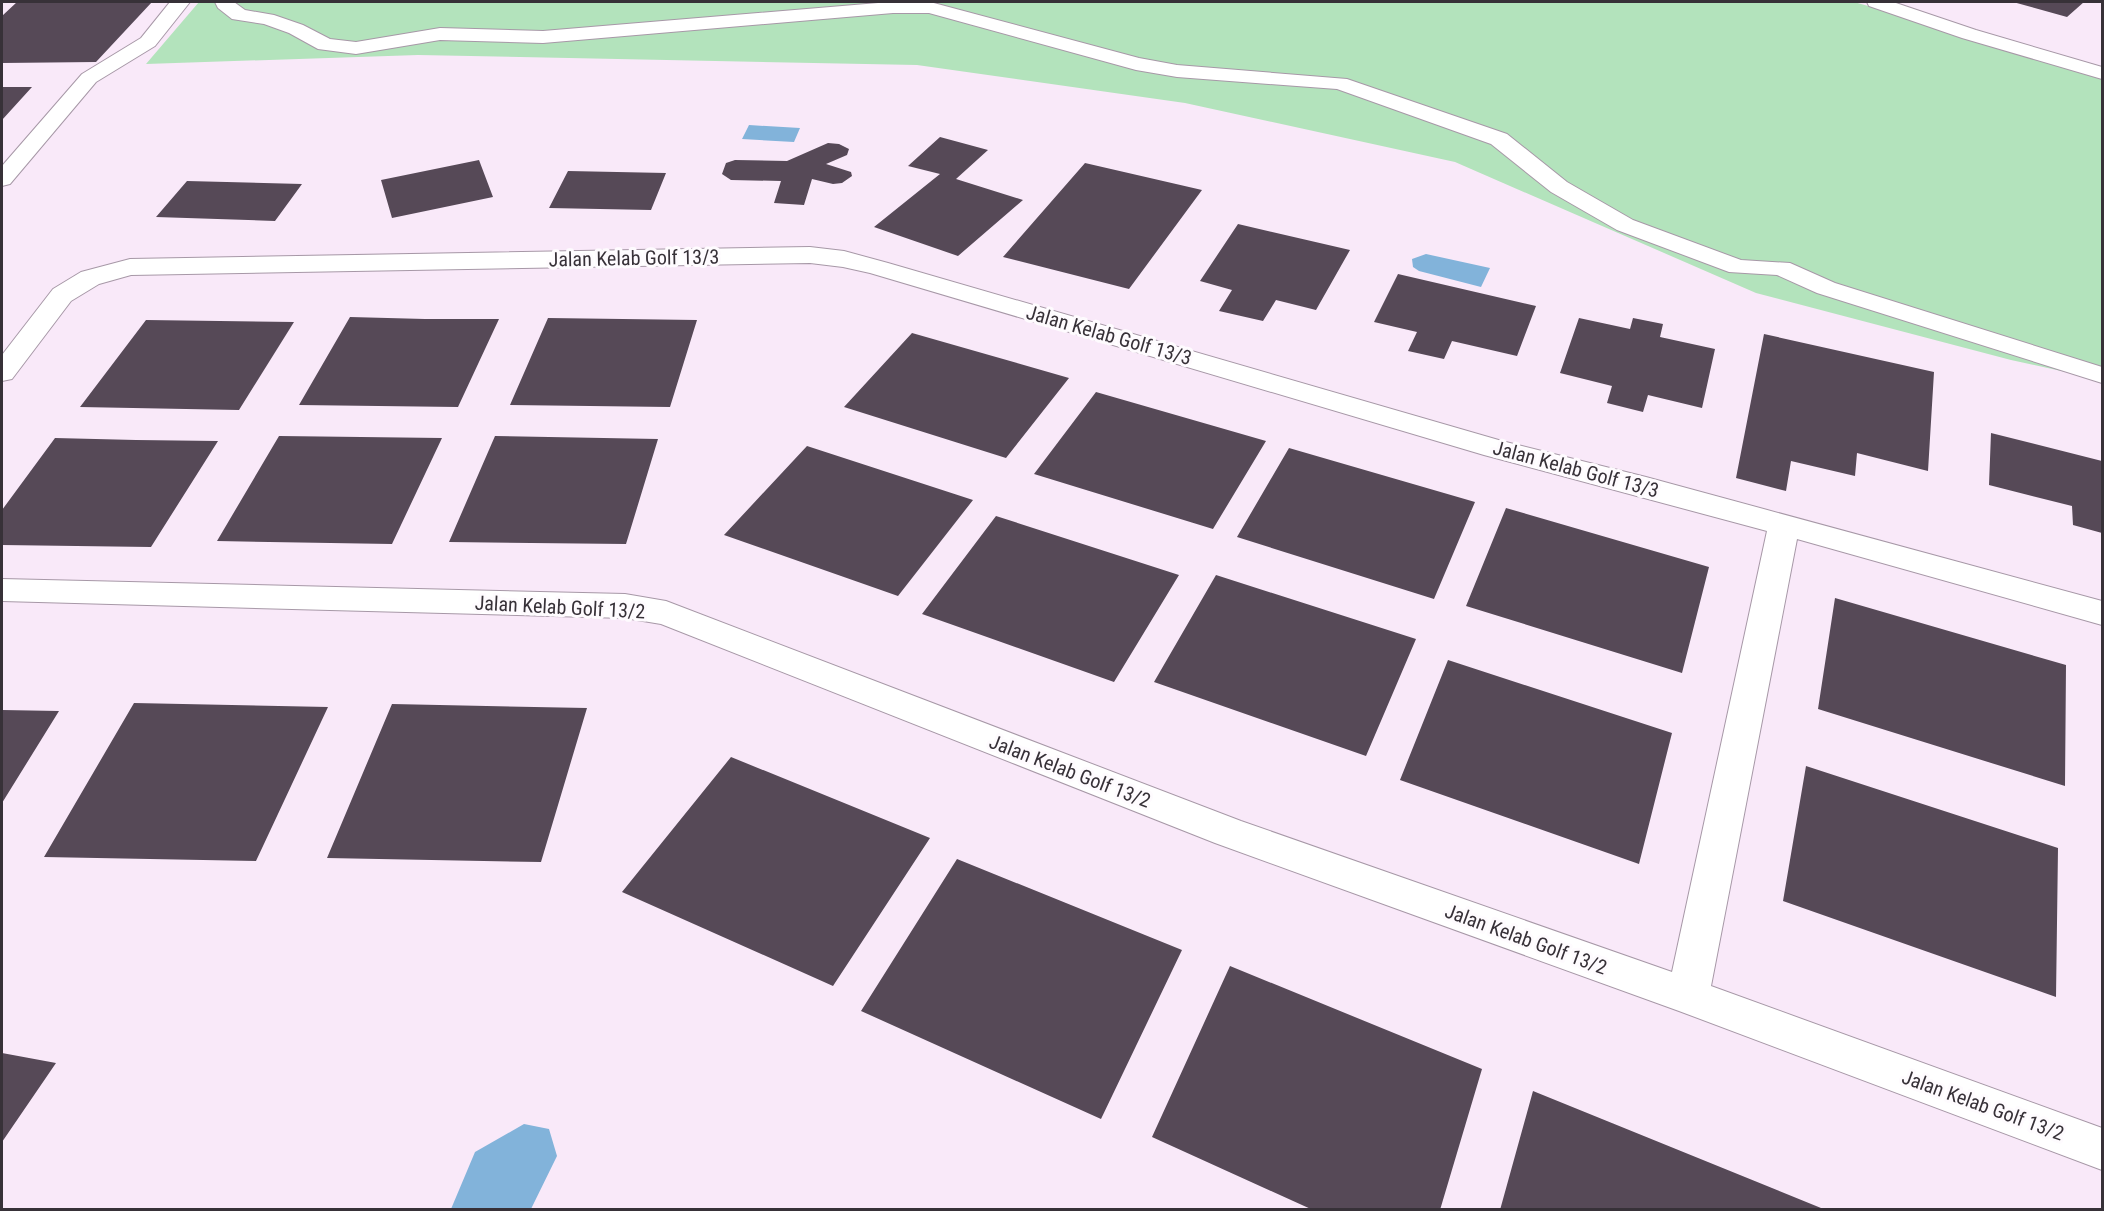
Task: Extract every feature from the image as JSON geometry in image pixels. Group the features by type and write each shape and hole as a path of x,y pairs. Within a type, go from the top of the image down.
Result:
{"street":[{"name":"Jalan Kelab Golf 13/3","path":"2,373 62,295 90,278 130,267 810,255 844,259 1494,448 2103,613"},
{"path":"1688,996 1784,525"},
{"name":"Jalan Kelab Golf 13/2","path":"2,590 625,606 666,613 1228,832 1688,996 2103,1149"}],"lane":[{"path":"2,179 89,78 147,42 180,2"},
{"path":"225,2 239,15 267,19 296,28 325,45 356,48 440,34 543,37 893,7 929,8 1136,64 1177,70 1340,83 1499,139 1559,187 1636,229 1738,267 1781,267 1826,288 2103,375"},
{"path":"1876,2 1969,34 2103,73"}],"green space":[{"path":"199,2 1854,2 2102,72 2102,380 2011,360 1756,293 1455,162 1185,103 917,65 418,55 146,64"}],"water":[{"path":"749,125 800,128 794,142 742,139"},
{"path":"1426,254 1490,268 1481,287 1419,271 1413,267 1412,259"},
{"path":"524,1124 549,1129 557,1156 531,1209 451,1209 475,1152"}],"building":[{"path":"17,2 152,2 96,62 2,63 2,16"},
{"path":"2013,2 2084,2 2067,17"},
{"path":"2,87 32,87 2,120"},
{"path":"940,137 988,150 956,179 1023,200 958,256 874,227 940,174 908,166"},
{"path":"828,143 839,144 849,149 847,155 826,164 851,172 852,176 842,183 833,184 812,179 804,205 774,203 781,181 731,180 722,174 726,163 735,160 787,161"},
{"path":"479,160 493,197 392,218 381,180"},
{"path":"1085,163 1202,190 1129,289 1003,257"},
{"path":"568,171 666,173 651,210 549,208"},
{"path":"187,181 302,184 275,221 156,217"},
{"path":"1238,224 1350,250 1316,310 1276,300 1263,321 1219,311 1232,290 1200,281"},
{"path":"1398,274 1536,306 1517,356 1452,341 1444,359 1408,351 1417,332 1374,322"},
{"path":"350,317 499,319 458,407 299,405"},
{"path":"548,318 697,320 670,407 510,405"},
{"path":"1579,318 1630,329 1633,318 1663,324 1660,337 1715,349 1702,408 1648,395 1643,412 1607,403 1612,386 1560,373"},
{"path":"146,320 294,322 239,410 80,407"},
{"path":"912,333 1069,378 1006,458 844,407"},
{"path":"1764,334 1934,372 1928,471 1857,453 1855,476 1791,461 1786,491 1736,478"},
{"path":"1096,392 1266,441 1213,529 1034,474"},
{"path":"1991,433 2102,461 2102,533 2073,525 2072,506 1989,485"},
{"path":"279,436 442,438 392,544 217,541"},
{"path":"495,436 658,439 626,544 449,542"},
{"path":"55,438 218,441 151,547 2,545 2,510"},
{"path":"807,446 973,500 898,596 724,535"},
{"path":"1289,448 1475,502 1434,599 1237,537"},
{"path":"1506,508 1709,567 1682,673 1466,606"},
{"path":"996,516 1179,575 1114,682 922,614"},
{"path":"1216,575 1416,639 1366,756 1154,682"},
{"path":"1835,598 2066,665 2065,786 1818,709"},
{"path":"1448,660 1672,733 1639,864 1400,780"},
{"path":"134,703 328,707 256,861 44,857"},
{"path":"392,704 587,708 541,862 327,858"},
{"path":"2,710 59,711 2,803"},
{"path":"731,757 930,838 833,986 622,892"},
{"path":"1806,766 2058,848 2056,997 1783,901"},
{"path":"957,859 1182,950 1101,1119 861,1011"},
{"path":"1230,966 1482,1069 1440,1210 1313,1210 1152,1137"},
{"path":"2,1053 56,1063 2,1142"},
{"path":"1533,1091 1821,1208 1821,1210 1500,1210"}]}
